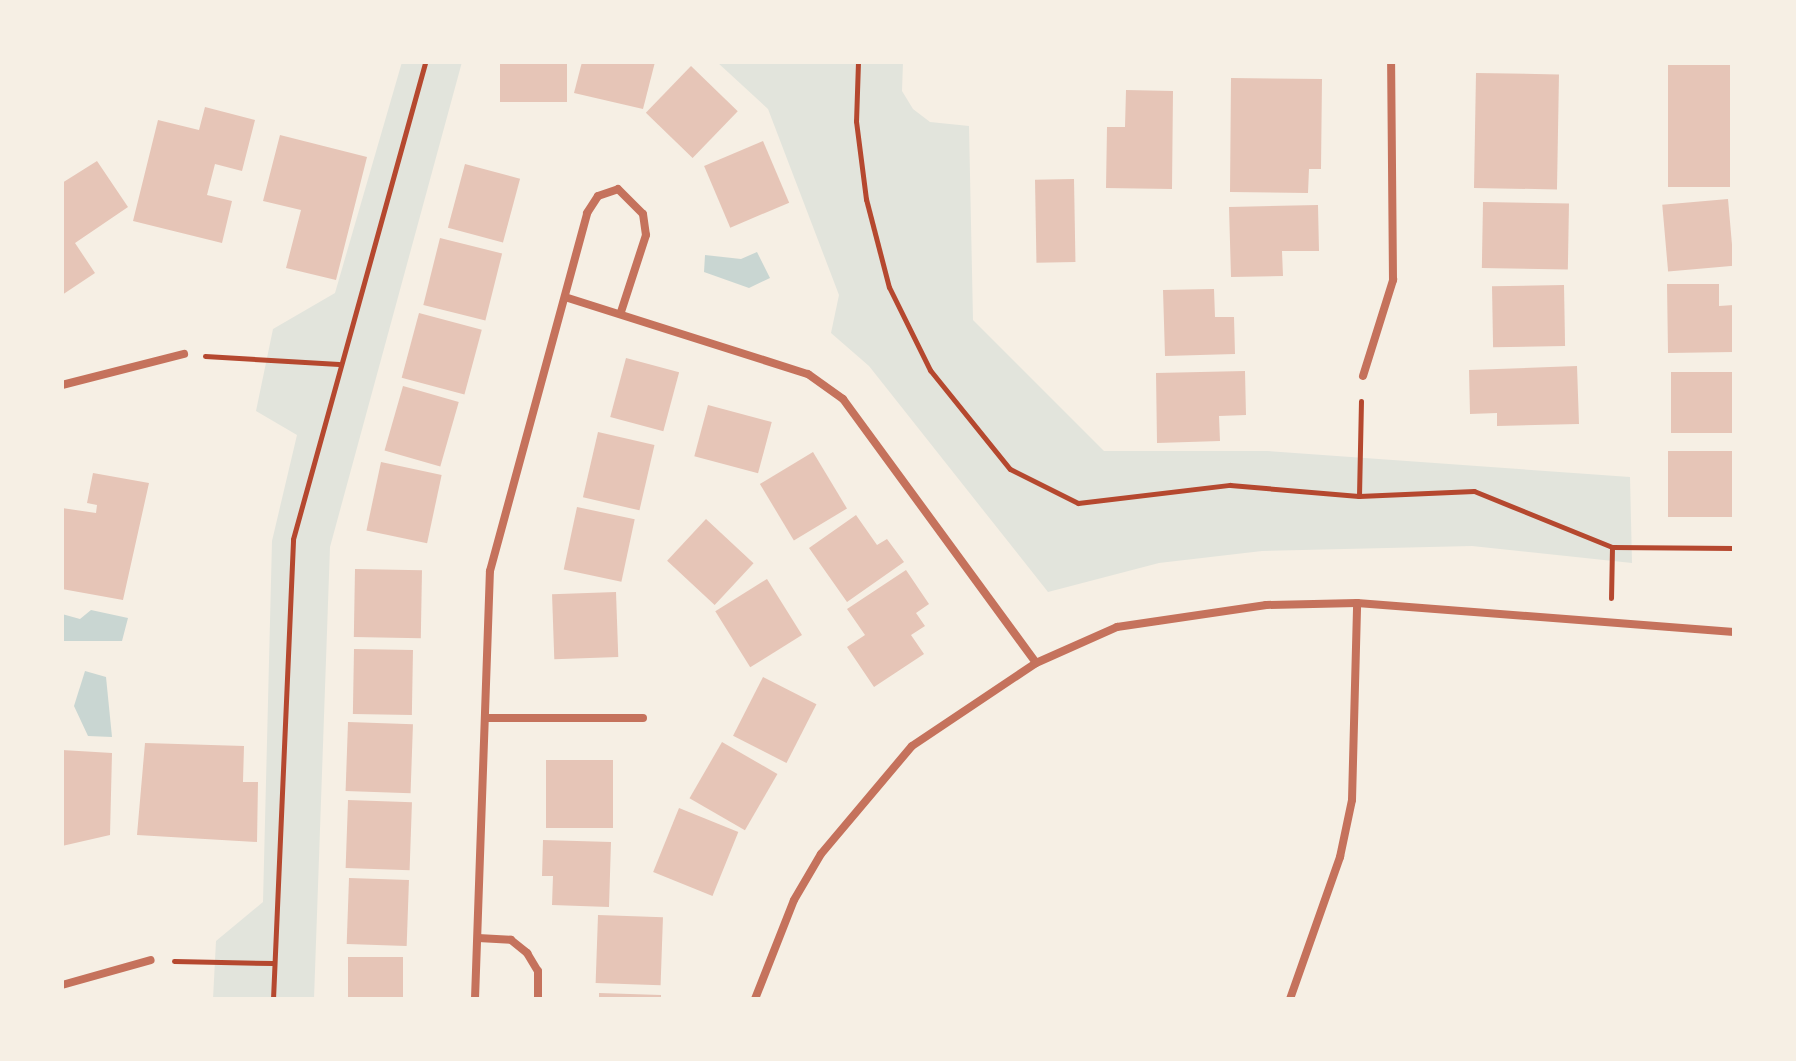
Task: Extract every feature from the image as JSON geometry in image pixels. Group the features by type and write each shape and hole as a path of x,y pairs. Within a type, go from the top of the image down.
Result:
{"street":[{"path":"1363,376 1393,280 1391,62"},
{"path":"475,999 488,718 490,571 568,298 587,213 598,196 618,189 634,199 646,235 621,312"},
{"path":"568,298 621,312 808,374 843,399 1036,663"},
{"path":"62,385 184,354"},
{"path":"1290,999 1340,857 1352,800 1357,603"},
{"path":"755,999 794,900 863,798 912,746 1036,663 1117,627 1266,605 1357,603 1611,619 1734,632"},
{"path":"488,718 643,718"},
{"path":"478,938 511,940 527,953 538,971 538,999"},
{"path":"62,985 151,960"}],"path":[{"path":"273,999 293,539 425,62"},
{"path":"858,62 856,121 866,199 889,287 930,370 1010,469 1078,503 1230,485 1359,496 1474,491 1612,547 1734,548"},
{"path":"184,354 339,364"},
{"path":"1359,496 1363,376"},
{"path":"1611,619 1612,547"},
{"path":"151,960 273,963"}],"shaded area":[{"path":"402,62 462,62 330,547 314,999 213,999 216,941 263,902 272,541 297,435 256,411 273,329 335,293"},
{"path":"717,62 903,62 902,91 913,109 930,122 969,126 973,320 1104,451 1267,451 1630,477 1632,563 1472,546 1262,551 1159,563 1048,592 869,366 831,333 839,295 768,109"},
{"path":"757,252 770,278 749,288 704,272 705,255 741,259"},
{"path":"91,610 128,618 122,641 62,641 62,614 80,619"},
{"path":"85,671 106,677 112,737 88,736 74,706"}],"building":[{"path":"500,62 567,62 567,102 500,102"},
{"path":"582,62 655,62 643,109 574,93"},
{"path":"1668,65 1730,65 1730,187 1668,187"},
{"path":"691,66 738,111 693,158 646,113"},
{"path":"1476,73 1559,74 1557,189 1474,188"},
{"path":"1231,78 1322,79 1321,169 1309,169 1308,193 1230,192"},
{"path":"1126,90 1173,91 1172,189 1106,188 1107,127 1125,127"},
{"path":"205,107 255,120 242,171 215,164 207,195 232,201 222,243 133,221 158,120 199,130"},
{"path":"280,135 367,157 336,280 286,268 301,210 263,201"},
{"path":"763,141 789,203 730,228 704,166"},
{"path":"97,161 128,207 75,243 95,273 62,295 62,183"},
{"path":"465,164 520,179 503,243 448,228"},
{"path":"1074,179 1075,262 1036,263 1035,180"},
{"path":"1728,199 1734,266 1668,271 1662,205"},
{"path":"1483,202 1569,204 1568,269 1482,268"},
{"path":"1318,205 1319,251 1282,251 1283,276 1231,277 1229,207"},
{"path":"440,238 502,253 485,320 423,305"},
{"path":"1667,284 1719,284 1719,306 1734,305 1734,352 1668,353"},
{"path":"1564,285 1565,346 1493,347 1492,286"},
{"path":"1214,289 1215,317 1234,317 1235,354 1165,356 1163,290"},
{"path":"419,313 482,330 464,395 402,378"},
{"path":"626,358 679,372 663,431 610,417"},
{"path":"1577,366 1579,424 1497,426 1497,413 1470,414 1469,370"},
{"path":"1245,371 1246,415 1219,416 1220,441 1157,443 1156,373"},
{"path":"1671,372 1734,372 1734,433 1671,433"},
{"path":"403,386 459,402 440,466 385,450"},
{"path":"708,405 772,422 758,473 694,456"},
{"path":"598,432 655,445 639,510 583,497"},
{"path":"1668,451 1734,451 1734,517 1668,517"},
{"path":"813,452 847,509 794,541 760,484"},
{"path":"381,462 442,475 427,543 366,530"},
{"path":"93,473 149,483 123,600 62,589 62,508 96,513 97,505 87,503"},
{"path":"577,507 635,519 621,582 564,570"},
{"path":"856,515 877,545 887,539 904,562 847,602 809,548"},
{"path":"706,519 754,563 715,605 667,561"},
{"path":"355,569 422,570 421,638 354,637"},
{"path":"906,570 929,604 916,613 925,626 911,635 924,654 874,687 847,647 865,635 847,609"},
{"path":"767,579 802,635 750,667 715,611"},
{"path":"616,592 618,657 554,659 552,594"},
{"path":"354,649 413,650 412,715 353,714"},
{"path":"763,677 816,704 786,763 733,736"},
{"path":"348,722 413,724 411,793 346,791"},
{"path":"722,742 777,774 745,830 690,798"},
{"path":"145,743 244,746 243,782 258,782 257,842 137,835"},
{"path":"62,750 112,753 110,835 62,846"},
{"path":"546,760 613,760 613,828 546,828"},
{"path":"348,800 412,802 410,870 346,868"},
{"path":"679,808 738,832 712,896 653,872"},
{"path":"543,840 611,842 609,907 552,905 553,876 542,876"},
{"path":"349,878 409,880 407,946 347,944"},
{"path":"598,915 663,917 661,985 596,983"},
{"path":"348,957 403,957 403,999 348,999"},
{"path":"599,993 661,995 661,999 599,999"}]}
